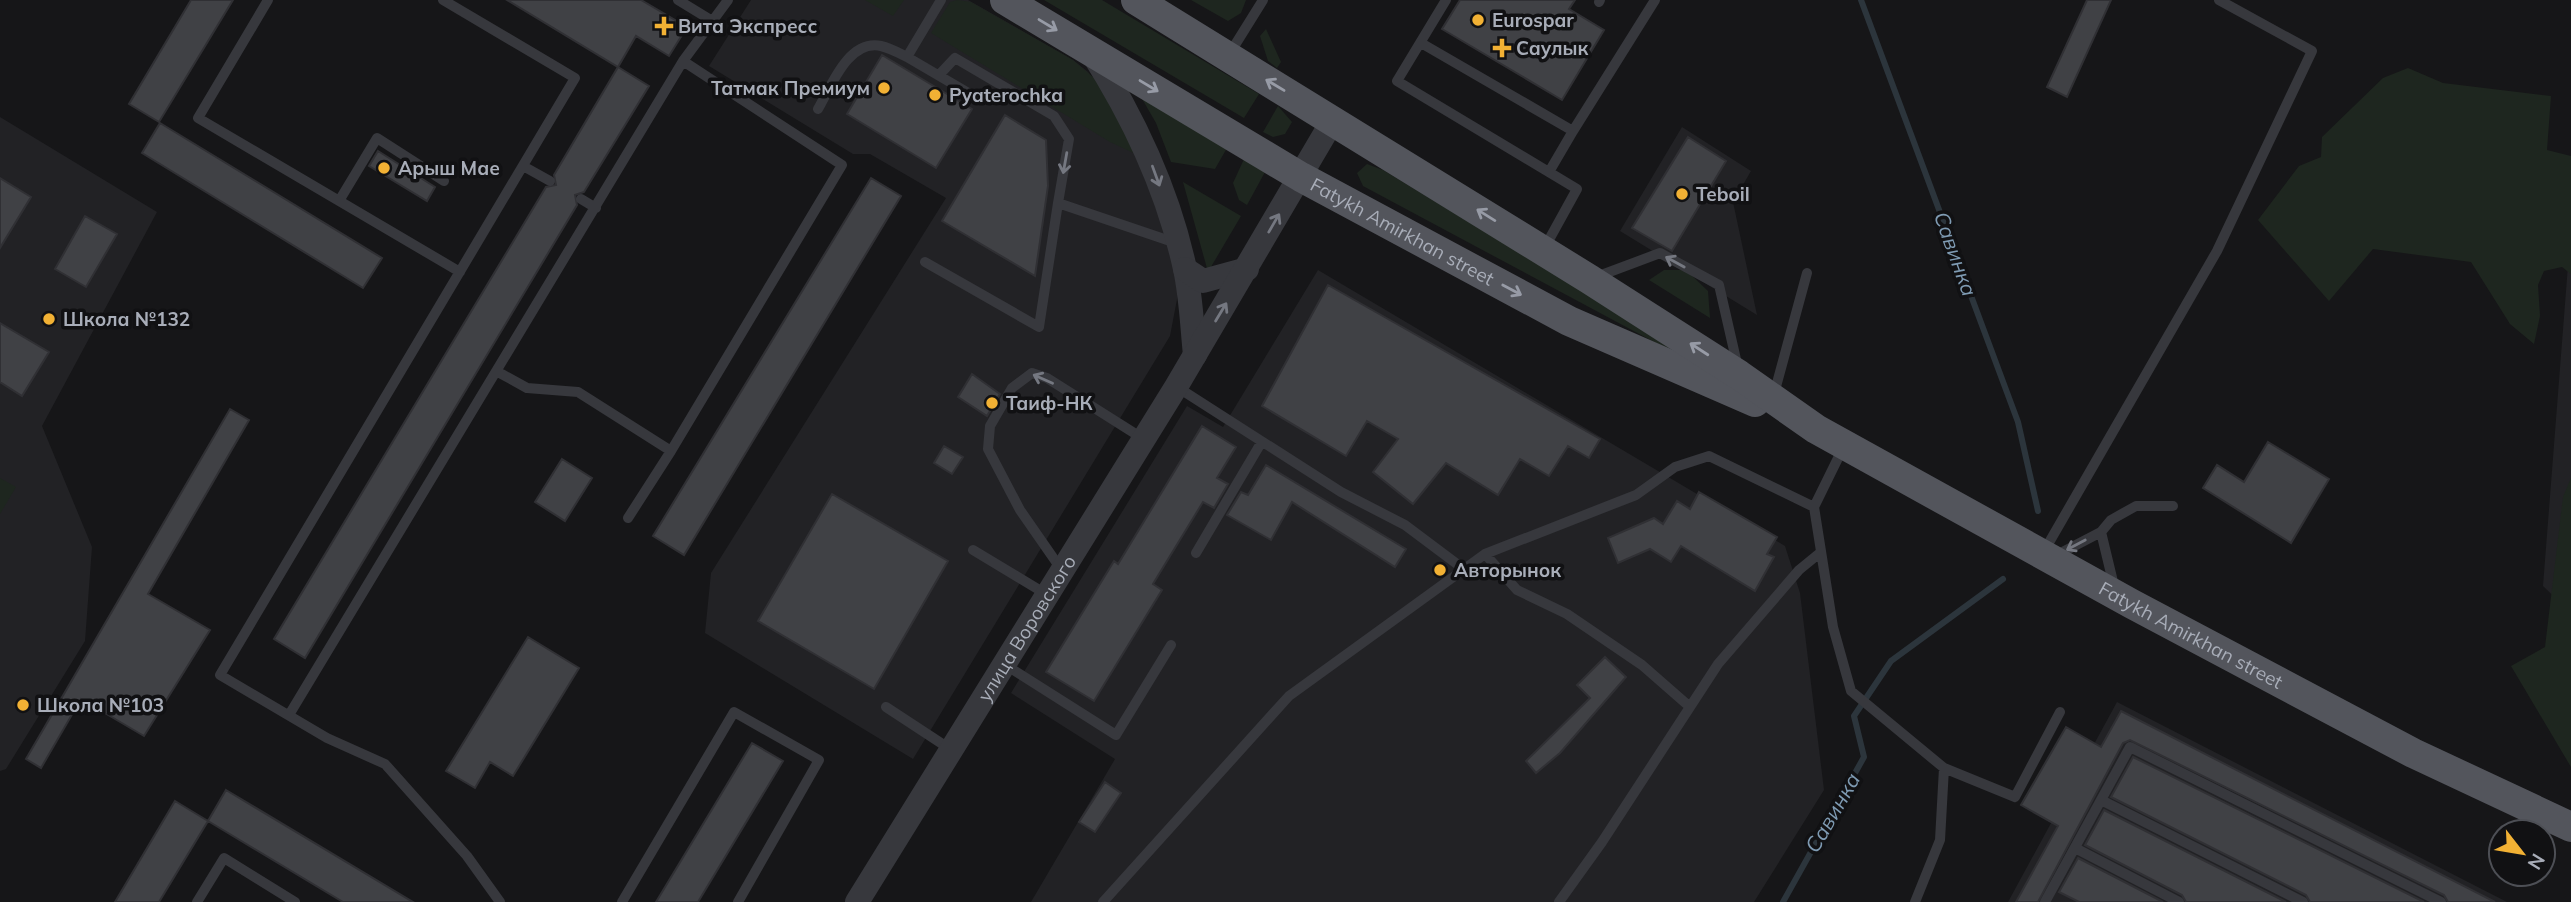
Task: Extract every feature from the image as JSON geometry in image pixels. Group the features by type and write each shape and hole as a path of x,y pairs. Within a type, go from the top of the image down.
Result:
{"main road":[{"name":"Fatykh Amirkhan street","path":"1005,0 1301,177 1569,321 1816,429"},
{"name":"Fatykh Amirkhan street","path":"1136,0 1589,279 1740,375 1816,429 2116,595 2413,753 2571,827"}],"street":[{"path":"1090,51 1120,96 1157,175 1185,269 1195,355"},
{"name":"улица Воровского","path":"857,902 1061,569 1177,387 1333,120"},
{"path":"1185,269 1203,281 1247,269"}],"lane":[{"path":"268,0 198,118 460,272"},
{"path":"443,0 575,78 220,676 327,738 385,764 467,856 500,902"},
{"path":"678,0 714,22"},
{"path":"289,715 498,372 682,61 728,0"},
{"path":"907,57 941,0"},
{"path":"1228,56 1263,0"},
{"path":"1446,0 1397,81 1577,190 1543,250"},
{"path":"1549,172 1655,0"},
{"path":"2047,556 2217,251 2312,51 2219,0"},
{"path":"1421,43 1573,131"},
{"path":"818,109 850,56 864,47 879,46 907,57 977,99"},
{"path":"925,261 1039,327 1069,139 1054,116 955,58 939,75"},
{"path":"628,518 842,165 682,61"},
{"path":"339,201 377,138 444,181"},
{"path":"523,166 550,181"},
{"path":"580,199 596,208"},
{"path":"1058,203 1178,244"},
{"path":"1589,279 1660,253 1718,285 1740,375"},
{"path":"1773,398 1807,273"},
{"path":"498,372 527,388 578,392 671,451"},
{"path":"1061,569 1020,510 988,449 990,426 1012,388 1032,373 1047,378 1143,438"},
{"path":"1177,387 1341,492 1405,525 1465,570"},
{"path":"1196,553 1261,443"},
{"path":"1844,445 1814,507 1833,627 1851,691 1898,727 1944,768 2015,797 2060,712"},
{"path":"1103,902 1289,696 1485,554 1636,495 1675,467 1709,456 1814,507"},
{"path":"2047,556 2101,532 2111,520 2137,506 2173,506"},
{"path":"2101,532 2116,595"},
{"path":"973,550 1046,594"},
{"path":"1559,902 1602,842 1718,664 1799,570 1821,552"},
{"path":"1485,554 1517,590 1567,614 1642,665 1690,707"},
{"path":"1004,664 1116,735 1171,645"},
{"path":"886,707 952,750"},
{"path":"622,902 734,712 819,760 738,902"},
{"path":"2059,902 2047,899 2130,747 2441,902"},
{"path":"1915,902 1940,840 1944,768"},
{"path":"2101,800 2303,902"},
{"path":"2075,848 2179,902"},
{"path":"197,902 224,858 295,902"}],"shaded area":[{"path":"751,0 968,0 1073,60 1088,72 1125,120 1174,259 1178,294 1170,336 913,759 705,633 711,573 946,198 870,154 853,154 709,66"},
{"path":"865,0 904,0 893,16"},
{"path":"1044,0 1102,0 1259,94 1244,118"},
{"path":"1191,0 1246,0 1241,13 1228,21"},
{"path":"950,2 971,2 1073,60 1100,83 1138,155 1110,142 931,33"},
{"path":"1266,29 1281,62 1277,68 1268,61 1260,36"},
{"path":"2408,68 2443,83 2551,96 2547,150 2571,156 2571,274 2562,267 2544,271 2538,285 2540,316 2534,344 2510,324 2471,262 2373,249 2329,301 2258,220 2299,166 2321,157 2322,137 2383,78"},
{"path":"1141,97 1227,148 1215,169 1171,162 1156,123"},
{"path":"1278,106 1292,122 1285,134 1273,137 1263,132"},
{"name":"Школа №132","path":"0,117 157,212 42,426 92,547 85,641 6,769 0,771"},
{"path":"1682,127 1751,171 1733,202 1757,315 1620,231"},
{"path":"1244,159 1265,172 1247,205 1239,200 1233,183"},
{"path":"1367,164 1383,170 1671,344 1671,351 1363,186 1357,173"},
{"path":"1183,182 1241,216 1208,272"},
{"path":"2571,227 2571,613 2543,586"},
{"name":"Авторынок","path":"1318,270 1785,546 1800,593 1824,790 1754,902 1031,902 1115,759 1011,693 1187,406 1223,427"},
{"path":"1664,270 1686,270 1708,291 1710,318 1649,280"},
{"path":"0,478 16,487 0,514"},
{"path":"2571,478 2571,767 2511,666 2545,647 2563,497"},
{"path":"2117,702 2507,902 2008,902"}],"building":[{"path":"191,0 233,0 159,122 129,104"},
{"path":"507,0 641,0 687,27 669,56 636,36 618,67"},
{"path":"1460,0 1575,0 1569,9 1604,30 1562,100 1442,29"},
{"path":"2087,0 2111,0 2067,97 2047,87"},
{"path":"882,55 972,109 936,168 847,114"},
{"path":"618,67 649,86 584,192 575,195 577,205 305,658 274,639 546,187 556,185 554,175"},
{"path":"1005,115 1046,140 1048,186 1035,276 942,221"},
{"path":"160,123 382,258 363,288 142,153"},
{"path":"1688,137 1726,161 1672,251 1632,228"},
{"path":"378,151 435,187 427,201 369,166"},
{"path":"0,178 31,197 0,248"},
{"path":"871,178 901,196 684,555 653,536"},
{"path":"85,216 117,234 86,287 55,269"},
{"path":"1328,285 1600,439 1589,458 1568,446 1549,476 1520,459 1498,495 1446,463 1413,504 1373,472 1398,439 1367,421 1346,456 1262,406"},
{"path":"0,323 49,352 22,396 0,382"},
{"path":"972,374 1000,394 987,416 958,397"},
{"path":"230,409 249,420 148,594 210,630 144,736 81,699 41,768 26,759"},
{"path":"1202,426 1236,447 1217,478 1228,484 1214,508 1203,502 1153,584 1162,590 1094,701 1046,672 1114,561 1118,564"},
{"path":"2268,442 2329,479 2291,543 2203,488 2217,465 2244,482"},
{"path":"944,446 963,457 952,474 934,463"},
{"path":"562,459 592,478 565,521 535,502"},
{"path":"1266,465 1406,549 1395,567 1292,502 1271,540 1227,515 1241,492 1248,495"},
{"path":"1699,492 1777,537 1767,554 1774,557 1755,591 1681,546 1671,562 1650,549 1618,563 1608,538 1654,518 1663,524 1677,501 1690,509"},
{"path":"832,494 948,561 874,689 758,621"},
{"path":"528,637 579,668 513,776 490,762 475,788 446,771"},
{"path":"1605,657 1626,677 1560,753 1536,773 1526,761 1590,698 1577,685"},
{"path":"2121,711 2495,902 2448,902 2444,895 2130,740 2123,743 2038,902 2016,902 2058,826 2021,805 2066,727 2101,747"},
{"path":"752,743 783,761 698,902 656,902"},
{"path":"2133,757 2424,902 2310,902 2306,895 2111,797"},
{"path":"1105,782 1121,793 1095,832 1079,822"},
{"path":"226,790 413,902 343,902 208,821"},
{"path":"175,801 208,821 159,902 115,902"},
{"path":"2104,810 2286,902 2186,902 2182,895 2085,845"},
{"path":"2078,858 2163,902 2079,902 2059,892"}],"waterway":[{"name":"Савинка","path":"1861,0 2018,422 2038,511"},
{"name":"Савинка","path":"1783,902 1864,757 1854,716 1891,661 2003,579"}],"place":[{"name":"Eurospar","path":"1478,20"},
{"name":"Вита Экспресс","path":"664,26"},
{"name":"Саулык","path":"1502,48"},
{"name":"Татмак Премиум","path":"884,88"},
{"name":"Pyaterochka","path":"935,95"},
{"name":"Арыш Мае","path":"384,168"},
{"name":"Teboil","path":"1682,194"},
{"name":"Школа №132","path":"49,319"},
{"name":"Таиф-НК","path":"992,403"},
{"name":"Авторынок","path":"1440,570"},
{"name":"Школа №103","path":"23,705"}]}
